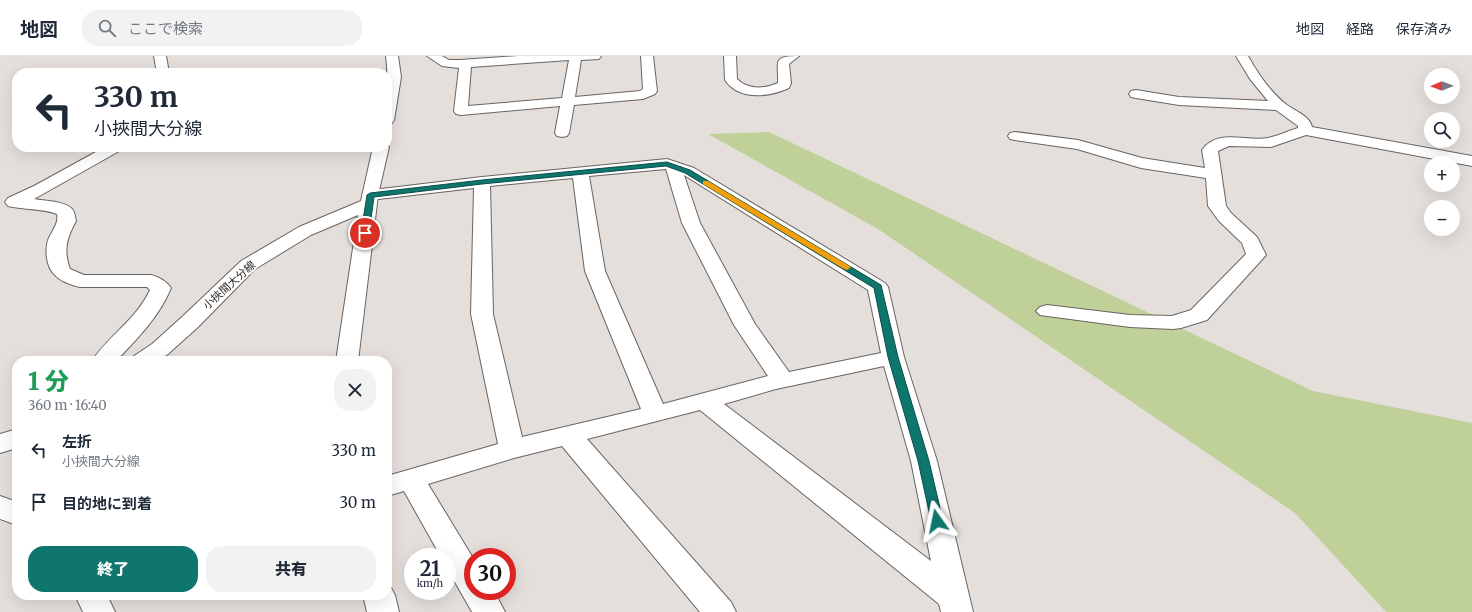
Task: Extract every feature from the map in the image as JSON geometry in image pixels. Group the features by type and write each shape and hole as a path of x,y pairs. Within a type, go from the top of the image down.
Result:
{"street":[{"path":"160,56 162,68"},
{"path":"391,68 392,56"},
{"path":"433,56 446,63 465,64 538,58 595,56"},
{"path":"562,133 575,56"},
{"path":"465,64 461,111 643,95 650,91 647,56"},
{"path":"730,56 731,80 741,88 755,91 770,90 784,85 785,81 782,70 783,63 793,56"},
{"path":"1242,56 1256,78 1281,106 1305,124 1305,131"},
{"path":"1136,94 1179,101 1281,106"},
{"path":"1047,311 1130,321 1173,323 1199,315 1256,255 1250,241 1224,217 1217,206 1210,150 1215,144 1223,141 1264,143 1277,142 1305,131 1472,161"},
{"path":"1015,136 1078,145 1141,163 1214,174"},
{"path":"7,204 40,190 107,152"},
{"path":"348,356 370,199 380,152"},
{"name":"小挾間大分線","path":"150,356 160,349 190,322 248,265 305,231 370,199 482,182 667,164 688,171 878,287 893,357 924,461 955,605"},
{"path":"673,166 691,223 745,325 783,380"},
{"path":"580,173 595,271 655,414"},
{"path":"482,182 482,314 512,449"},
{"path":"7,204 54,207 67,215 67,221 57,238 56,258 62,272 80,281 151,281 161,288 154,304 134,330 109,356"},
{"path":"464,573 399,483 512,449 655,414 783,380 893,357"},
{"path":"704,401 955,605"},
{"path":"568,435 720,612"},
{"path":"0,444 12,440"},
{"path":"0,507 12,512"},
{"path":"93,600 99,612"},
{"path":"380,600 383,612"},
{"path":"482,600 489,612"}],"green space":[{"path":"769,132 1313,391 1472,423 1472,612 1386,612 1295,513 878,229 708,134"}],"slow traffic":[{"path":"705,183 847,267"}],"route":[{"path":"365,233 370,195 482,182 667,164 688,171 705,183 813,246 878,287 893,357 924,461 937,521"}]}
